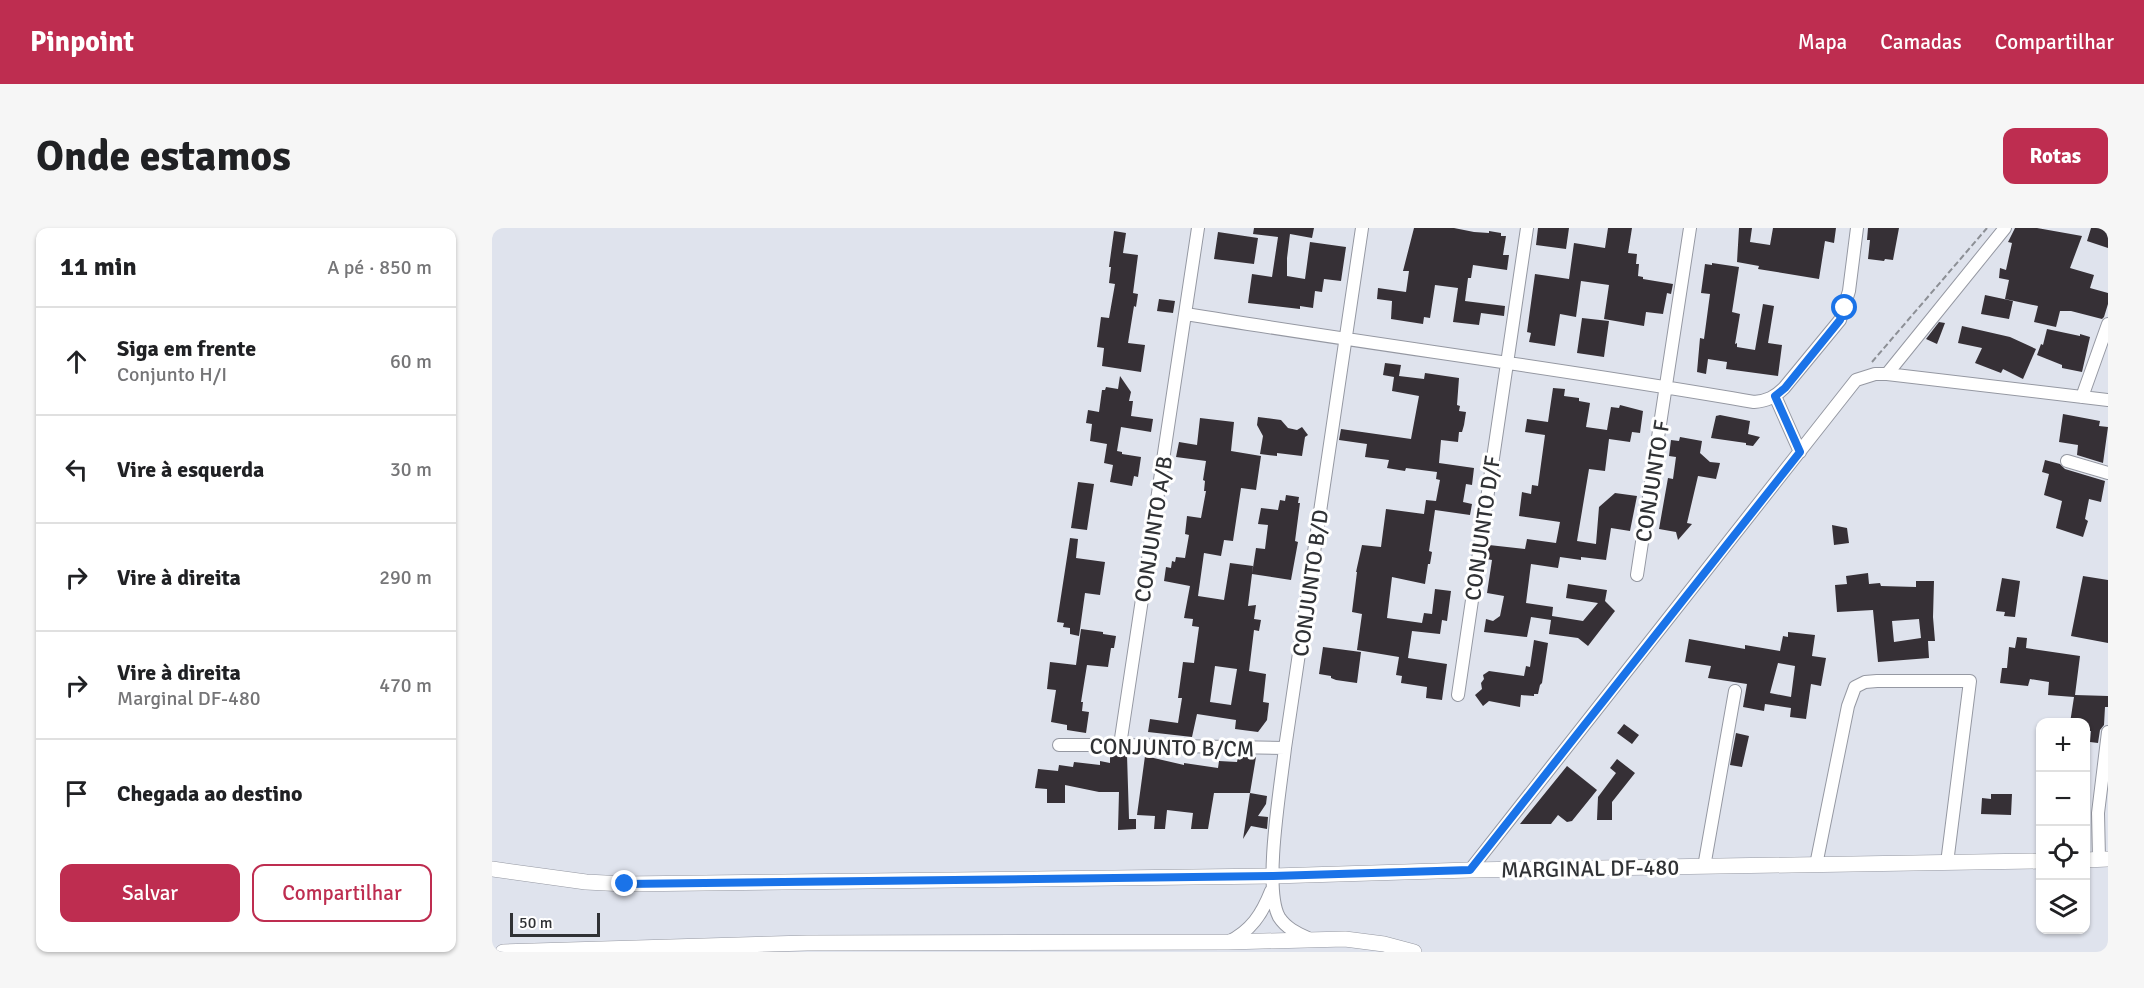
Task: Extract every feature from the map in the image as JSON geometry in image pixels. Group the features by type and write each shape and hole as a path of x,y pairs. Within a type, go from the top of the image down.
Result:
{"street":[{"name":"CONJUNTO A/B","path":"1120,745 1198,228"},
{"name":"CONJUNTO B/D","path":"1272,883 1286,748 1362,228"},
{"name":"CONJUNTO D/F","path":"1458,695 1527,228"},
{"name":"CONJUNTO F","path":"1637,575 1690,228"},
{"path":"1186,314 1754,402 1766,401 1785,388 1840,320 1849,291 1857,228"},
{"path":"1887,374 2005,228"},
{"path":"2082,397 2108,324"},
{"path":"1470,870 1856,380 1875,374 1887,374 2108,400"},
{"path":"1775,396 1800,452"},
{"path":"2067,461 2108,473"},
{"path":"1816,866 1848,706 1855,687 1865,682 1877,681 1970,681 1947,863"},
{"path":"1704,867 1735,691"},
{"path":"2097,859 2097,813 2108,732"},
{"name":"CONJUNTO B/CM","path":"1059,746 1286,748"},
{"name":"MARGINAL DF-480","path":"492,869 586,882 625,884 1272,883 1470,870 2036,861"},
{"path":"1272,883 1275,907 1283,922 1297,934 1312,940"},
{"path":"1228,942 1245,932 1256,921 1272,883"},
{"path":"503,952 807,944 1365,940 1414,952"},
{"path":"887,952 912,943"},
{"path":"807,944 830,952"}],"path":[{"path":"1872,362 1987,228"}],"building":[{"path":"1254,228 1314,228 1312,238 1290,234 1287,276 1305,279 1310,242 1346,247 1341,281 1324,279 1322,292 1315,291 1313,308 1300,306 1300,309 1248,303 1252,274 1272,277 1278,237 1253,234"},
{"path":"1414,228 1454,228 1489,233 1489,231 1506,236 1503,255 1509,255 1507,270 1473,265 1471,278 1468,278 1465,301 1505,306 1504,316 1481,313 1479,325 1453,322 1458,288 1435,285 1430,318 1424,317 1423,324 1391,319 1392,301 1377,299 1378,288 1406,292 1409,271 1403,271"},
{"path":"1538,228 1569,228 1566,249 1536,245"},
{"path":"1608,228 1632,228 1628,253 1637,254 1638,276 1643,279 1673,284 1671,294 1667,293 1663,314 1646,312 1644,326 1604,319 1609,285 1581,281 1576,317 1560,314 1555,346 1529,342 1531,333 1527,332 1535,274 1569,279 1574,243 1605,248"},
{"path":"1739,228 1752,228 1750,242 1770,245 1773,228 1836,228 1834,243 1825,241 1819,279 1758,269 1759,266 1737,262"},
{"path":"1868,228 1899,228 1893,260 1868,259 1870,240 1867,240"},
{"path":"2015,228 2037,228 2082,236 2070,268 2094,275 2090,288 2108,293 2108,304 2102,319 2071,311 2060,311 2056,327 2034,322 2038,306 2005,299 2009,280 1999,278 2000,268 2006,270 2012,243 2008,242"},
{"path":"2091,228 2108,228 2108,248 2087,241"},
{"path":"1114,231 1126,233 1123,253 1138,255 1133,293 1138,294 1128,343 1145,345 1141,372 1102,366 1104,348 1097,347 1101,317 1109,318 1115,284 1109,283"},
{"path":"1218,232 1258,238 1254,264 1214,259"},
{"path":"1712,263 1739,267 1732,312 1740,314 1735,344 1737,343 1737,347 1755,350 1763,304 1774,306 1768,343 1782,345 1778,376 1726,369 1727,362 1708,359 1706,374 1697,372 1700,338 1704,339 1710,294 1701,293 1705,264 1712,265"},
{"path":"1985,295 2013,301 2009,319 1981,314"},
{"path":"1159,299 1175,301 1173,313 1157,311"},
{"path":"1582,318 1609,321 1604,357 1577,353"},
{"path":"1939,322 1945,323 1937,344 1926,339"},
{"path":"1962,326 2010,337 2036,349 2023,379 2003,369 2001,373 1975,363 1982,348 1958,343"},
{"path":"2047,329 2090,337 2082,372 2062,368 2062,365 2037,355 2041,344 2043,345"},
{"path":"1385,363 1401,365 1399,376 1424,379 1425,373 1459,378 1457,405 1460,406 1459,411 1466,412 1458,442 1441,440 1439,463 1474,468 1472,485 1466,484 1463,502 1472,504 1470,515 1435,510 1429,551 1432,552 1425,584 1392,577 1387,618 1422,623 1424,613 1432,614 1435,589 1451,591 1447,621 1442,620 1440,634 1412,631 1408,658 1447,664 1442,700 1426,698 1427,687 1401,683 1402,676 1396,675 1399,657 1357,650 1362,614 1352,612 1356,572 1362,545 1381,547 1386,509 1424,514 1426,500 1436,501 1440,480 1436,479 1437,472 1387,468 1389,460 1365,457 1367,444 1339,440 1341,429 1411,439 1419,396 1392,391 1394,377 1383,375"},
{"path":"1120,376 1131,392 1129,401 1133,401 1131,416 1153,419 1151,432 1121,427 1117,451 1141,457 1138,477 1134,476 1132,486 1110,482 1113,465 1104,463 1107,444 1090,441 1092,424 1086,423 1088,410 1099,412 1102,390 1106,387 1118,389"},
{"path":"1553,388 1565,389 1564,396 1579,398 1579,401 1590,403 1586,427 1607,430 1611,407 1619,408 1620,405 1643,411 1640,433 1632,432 1630,442 1609,439 1605,471 1589,469 1577,541 1596,544 1599,507 1615,493 1637,496 1630,531 1611,528 1606,560 1560,557 1558,568 1531,564 1526,603 1553,607 1552,616 1583,621 1598,603 1566,598 1568,584 1607,590 1605,601 1615,611 1588,646 1578,638 1549,634 1551,620 1531,617 1527,637 1484,632 1486,619 1493,621 1500,616 1504,596 1487,593 1492,560 1486,559 1489,545 1525,549 1527,539 1556,543 1560,522 1519,516 1522,492 1531,494 1532,485 1538,486 1545,435 1525,432 1527,419 1548,422"},
{"path":"2063,414 2100,421 2099,426 2108,427 2103,463 2077,455 2078,445 2059,442"},
{"path":"1716,416 1750,421 1748,434 1760,437 1753,446 1711,438"},
{"path":"1258,417 1281,420 1288,428 1297,430 1302,427 1308,435 1305,437 1302,456 1277,453 1277,456 1260,454 1263,436 1257,425"},
{"path":"1200,418 1234,422 1231,451 1261,456 1256,490 1241,488 1233,541 1224,540 1221,556 1204,553 1198,596 1224,600 1230,563 1253,566 1248,606 1256,605 1254,619 1261,620 1259,631 1254,630 1249,671 1266,674 1263,702 1269,703 1267,720 1258,732 1235,729 1236,720 1197,714 1192,737 1148,732 1150,719 1178,723 1182,698 1178,698 1183,662 1194,663 1199,627 1192,626 1193,619 1184,618 1190,586 1164,581 1166,567 1171,568 1172,561 1175,562 1176,557 1185,558 1189,535 1185,534 1187,516 1201,518 1206,491 1204,491 1205,481 1203,480 1206,461 1176,457 1179,442 1197,445","holes":["1215,666 1237,669 1231,705 1210,702"]},
{"path":"1680,437 1702,441 1700,453 1710,462 1720,463 1716,479 1698,476 1687,523 1692,524 1678,540 1676,532 1659,529 1668,478 1673,479 1676,457 1669,456 1671,440 1679,441"},
{"path":"2045,460 2060,464 2065,469 2105,481 2101,502 2089,499 2085,519 2088,521 2083,537 2056,528 2062,501 2044,495 2049,474 2042,472"},
{"path":"1078,482 1094,484 1087,530 1071,528"},
{"path":"1286,495 1299,497 1298,503 1300,503 1295,541 1298,542 1291,580 1252,574 1256,548 1265,549 1268,525 1258,524 1261,508 1278,510 1280,500 1285,501"},
{"path":"1832,525 1847,528 1849,543 1834,545"},
{"path":"1070,538 1078,539 1076,558 1105,562 1100,595 1085,593 1079,636 1070,634 1070,628 1063,627 1064,623 1057,622"},
{"path":"1868,573 1869,584 1880,583 1881,586 1916,587 1916,581 1934,581 1935,641 1928,641 1929,658 1878,662 1873,610 1837,612 1835,585 1847,584 1846,576","holes":["1919,619 1921,638 1894,642 1892,621"]},
{"path":"2083,576 2108,580 2108,643 2071,636"},
{"path":"2002,578 2020,581 2015,617 2004,616 2005,612 1996,611"},
{"path":"1081,629 1116,636 1114,648 1111,648 1108,667 1087,665 1081,702 1083,702 1082,711 1089,712 1086,733 1067,730 1067,725 1051,722 1056,690 1047,689 1050,662 1076,665"},
{"path":"1788,632 1815,635 1812,656 1826,658 1821,686 1811,684 1806,719 1790,717 1791,708 1765,704 1764,711 1743,707 1747,684 1708,678 1711,666 1685,662 1689,639 1745,649 1745,645 1780,651 1783,636 1788,637","holes":["1778,663 1795,666 1791,697 1770,693"]},
{"path":"2017,637 2027,638 2026,648 2080,656 2075,695 2108,696 2108,707 2105,707 2104,725 2100,730 2098,743 2090,742 2090,718 2071,718 2074,697 2048,695 2049,682 2030,679 2028,686 2000,683 2002,668 2007,668 2009,647 2015,648"},
{"path":"1534,640 1548,643 1542,683 1538,694 1521,695 1520,707 1489,701 1483,706 1475,695 1482,689 1483,675 1489,671 1524,676 1526,666 1530,667"},
{"path":"1323,647 1361,652 1357,683 1336,680 1331,676 1319,674"},
{"path":"1624,724 1639,735 1632,744 1617,733"},
{"path":"1736,733 1749,736 1742,767 1730,765"},
{"path":"1110,755 1127,755 1129,819 1136,819 1136,829 1118,830 1119,792 1099,792 1065,785 1065,803 1047,803 1047,789 1035,788 1038,769 1058,771 1059,765 1073,767 1074,762 1100,765 1100,761 1110,763"},
{"path":"1145,756 1184,765 1184,763 1218,768 1219,761 1237,762 1238,757 1256,757 1250,793 1214,793 1208,829 1191,829 1193,813 1167,810 1165,829 1154,829 1155,816 1137,815"},
{"path":"1617,759 1635,773 1612,802 1612,820 1597,820 1598,797 1616,773 1610,768"},
{"path":"1567,766 1597,790 1572,821 1567,822 1558,815 1551,824 1520,824"},
{"path":"1250,793 1267,796 1266,804 1258,816 1268,817 1267,829 1251,826 1243,839"},
{"path":"1991,794 2012,794 2011,815 1981,814 1982,798 1991,799"}],"route":[{"path":"625,884 1273,876 1470,870 1800,452 1775,396 1785,388 1840,320 1845,308"}]}
